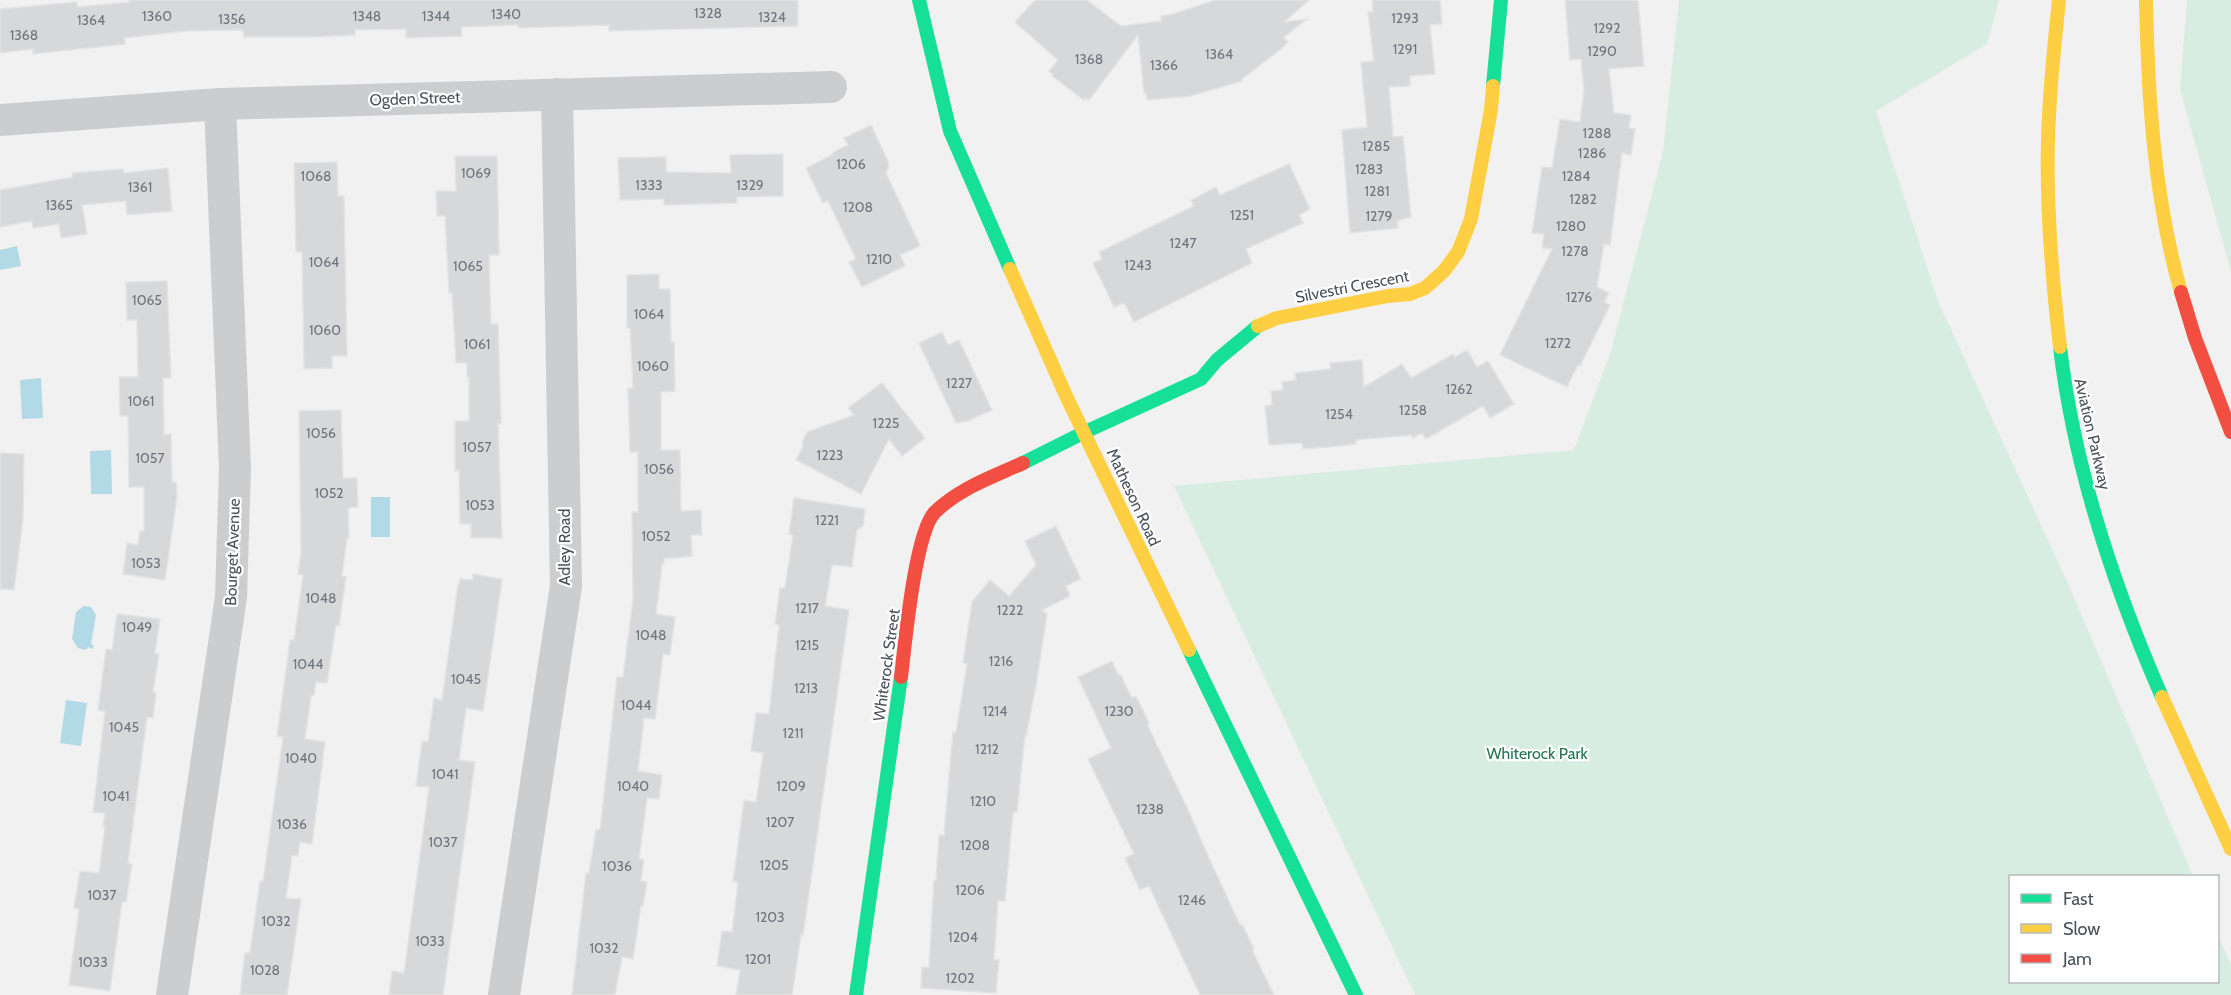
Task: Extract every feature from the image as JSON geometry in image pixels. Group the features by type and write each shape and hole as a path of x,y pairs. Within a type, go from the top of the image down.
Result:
{"street":[{"name":"Matheson Road","path":"919,0 950,131 1067,398 1356,995"},
{"name":"Silvestri Crescent","path":"1085,432 1201,379 1217,360 1255,327 1277,318 1388,296 1410,294 1425,288 1444,271 1458,252 1471,219 1491,110 1502,0"},
{"name":"Aviation Parkway","path":"2059,0 2049,92 2047,176 2054,313 2066,395 2085,477 2120,592 2159,690 2231,849"},
{"path":"2146,0 2146,51 2163,217 2190,325 2231,432"},
{"name":"Ogden Street","path":"0,120 220,104 831,87"},
{"name":"Adley Road","path":"504,995 566,586 557,94"},
{"name":"Bourget Avenue","path":"172,995 231,597 235,468 220,104"},
{"name":"Whiterock Street","path":"856,995 919,548 933,514 960,492 1058,447 1085,432"}],"green space":[{"name":"Whiterock Park","path":"1679,0 1999,0 1987,44 1876,111 1938,301 2069,586 2193,875 2009,875 2009,983 2219,983 2219,936 2231,965 2231,995 1415,995 1174,486 1574,450 1610,354 1663,152"},
{"path":"2187,0 2231,0 2231,272 2180,89"}],"water":[{"path":"17,246 21,266 0,270 0,250"},
{"path":"41,378 43,418 22,419 20,380"},
{"path":"111,450 112,494 91,494 90,451"},
{"path":"371,497 390,497 390,537 371,537"},
{"path":"84,606 91,607 96,615 91,644 94,646 86,650 78,648 72,639 76,612"},
{"path":"66,700 87,703 81,746 60,743"}],"building":[{"path":"129,0 798,0 798,26 609,31 609,25 518,28 518,25 461,27 462,36 406,38 406,29 355,30 355,35 314,37 244,37 243,30 186,31 124,38 125,44 33,54 33,49 0,53 0,9 77,2 77,7 130,2"},
{"path":"1035,0 1087,0 1121,26 1161,21 1161,16 1215,0 1309,0 1284,22 1307,19 1284,37 1288,42 1242,81 1191,96 1147,100 1146,93 1144,93 1138,35 1089,100 1085,98 1084,100 1052,76 1053,74 1049,71 1058,60 1015,22"},
{"path":"1372,0 1440,0 1442,24 1430,25 1435,74 1410,76 1410,86 1389,87 1393,137 1403,136 1411,217 1397,221 1398,228 1350,233 1342,130 1367,127 1361,62 1374,61 1368,12 1373,12"},
{"path":"1565,0 1638,0 1644,66 1609,69 1614,113 1631,115 1629,128 1635,129 1631,155 1622,153 1610,245 1604,244 1597,287 1609,293 1604,302 1610,305 1567,387 1500,355 1552,249 1542,248 1544,234 1532,233 1542,167 1552,168 1560,119 1580,122 1584,91 1581,59 1570,60"},
{"path":"871,125 887,159 889,166 886,173 920,246 900,255 905,266 862,287 849,262 856,259 828,201 823,203 806,168 848,145 844,138"},
{"path":"783,154 783,196 737,197 737,203 664,205 664,199 620,200 618,158 666,157 666,172 731,173 730,155"},
{"path":"455,156 497,156 499,255 489,255 491,324 498,324 501,424 498,424 502,538 471,538 471,524 460,524 459,470 455,471 455,421 469,421 469,377 467,377 467,363 456,363 445,216 437,216 436,191 456,191"},
{"path":"337,162 338,196 344,196 347,356 332,356 332,368 304,369 302,252 296,252 294,163"},
{"path":"1289,164 1310,209 1299,215 1303,223 1246,249 1252,263 1134,322 1124,303 1114,307 1093,263 1102,259 1099,252 1194,206 1191,200 1216,187 1220,195"},
{"path":"168,168 172,211 127,215 126,201 82,205 87,234 61,238 59,224 33,228 32,221 0,227 0,190 73,177 72,173 123,169 124,173"},
{"path":"659,274 659,289 670,289 675,391 661,392 661,450 680,450 681,511 701,510 702,535 691,535 692,556 664,559 664,564 662,564 656,614 675,617 670,655 663,654 655,719 644,718 638,771 662,775 659,799 647,798 639,859 644,859 641,881 647,882 633,959 622,957 615,995 572,995 586,873 589,873 596,830 600,830 617,677 623,677 633,599 632,512 638,512 638,452 630,452 628,388 633,388 630,328 627,328 627,275"},
{"path":"167,281 171,378 163,378 164,435 171,434 172,482 176,482 177,497 165,580 123,574 127,543 138,545 140,531 144,531 144,487 129,487 128,416 120,416 119,377 138,377 137,320 127,320 126,282"},
{"path":"942,332 948,345 959,340 992,410 968,421 956,423 919,343"},
{"path":"1467,350 1477,367 1488,361 1514,404 1490,418 1483,406 1426,439 1422,433 1413,438 1411,435 1356,440 1356,444 1303,449 1302,443 1269,445 1265,406 1272,405 1271,391 1283,390 1282,382 1296,380 1295,373 1331,369 1330,363 1362,360 1364,387 1402,364 1411,378 1453,354 1455,357"},
{"path":"882,383 925,438 902,456 889,439 861,494 796,460 807,432 854,415 848,408"},
{"path":"341,410 343,478 357,478 358,507 348,508 349,538 347,538 342,576 346,577 327,683 316,682 314,695 311,695 305,739 325,742 312,844 300,842 298,856 292,855 286,898 301,899 287,995 240,995 245,953 250,953 260,881 263,882 283,737 277,736 290,640 294,640 303,575 298,574 301,552 299,411"},
{"path":"0,453 24,454 23,518 14,590 0,589"},
{"path":"794,498 865,509 863,526 857,530 852,567 832,565 825,606 849,610 803,936 801,935 792,995 736,995 740,970 717,966 722,931 732,932 738,882 733,882 744,800 756,802 763,753 751,751 756,713 769,714 779,625 775,624 780,588 785,588 793,535 789,534"},
{"path":"1056,526 1081,579 1066,586 1070,596 1042,610 1047,614 1036,686 1025,735 1017,812 1013,812 1005,901 998,901 994,960 999,960 996,993 921,988 922,967 929,967 939,835 944,835 953,732 956,732 967,664 963,663 972,602 990,580 1009,596 1036,565 1025,541"},
{"path":"473,574 502,579 483,711 466,708 459,760 475,762 443,995 389,995 392,971 404,973 425,818 429,787 416,786 422,741 428,742 434,698 442,700 458,585 460,579 473,580"},
{"path":"117,614 160,619 155,653 159,654 153,692 156,692 153,718 147,717 128,863 132,864 126,902 122,902 110,991 69,985 79,909 74,908 80,871 99,873 105,827 103,827 105,813 93,812 105,711 98,710 106,649 112,650"},
{"path":"1112,661 1132,698 1136,696 1274,995 1200,995 1149,886 1140,890 1125,858 1134,854 1088,759 1111,748 1078,677"}],"traffic: fast":[{"path":"919,0 950,131 1010,269"},
{"path":"1493,86 1501,0"},
{"path":"1023,463 1201,379 1217,360 1258,326"},
{"path":"2060,347 2075,437 2098,525 2127,612 2162,697"},
{"path":"1189,650 1356,995"},
{"path":"856,995 901,677"}],"traffic: slow":[{"path":"2059,0 2049,123 2048,193 2050,244 2060,347"},
{"path":"2146,0 2154,148 2164,220 2181,292"},
{"path":"1258,326 1277,318 1388,296 1410,294 1425,288 1444,271 1458,252 1471,219 1491,110 1493,86"},
{"path":"1010,269 1067,398 1189,650"},
{"path":"2162,697 2231,849"}],"traffic: jam":[{"path":"2181,292 2195,338 2231,432"},
{"path":"901,677 912,590 928,523 935,512 955,496 1023,463"}]}
